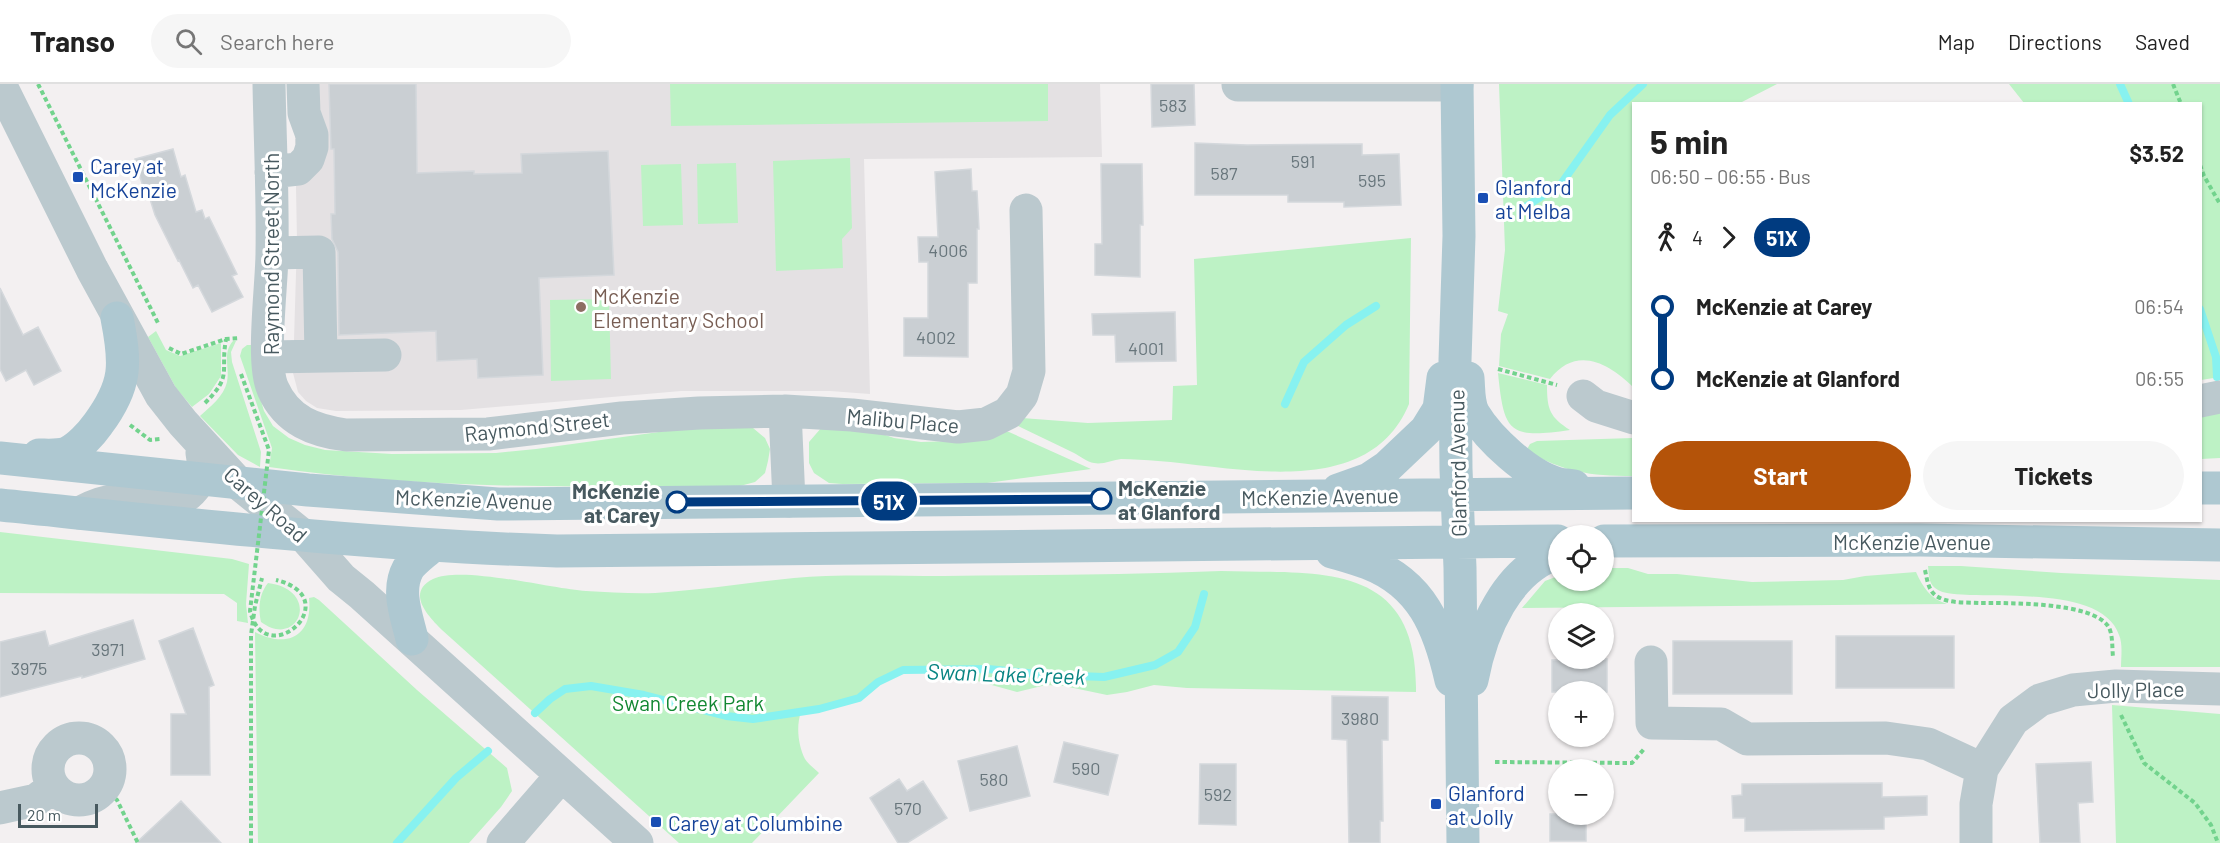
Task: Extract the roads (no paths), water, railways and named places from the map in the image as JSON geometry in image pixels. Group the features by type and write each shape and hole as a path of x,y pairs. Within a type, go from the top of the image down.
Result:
{"main road":[{"name":"Glanford Avenue","path":"1457,85 1459,236 1455,360 1462,843"},
{"path":"4,458 67,453 91,433 108,411 121,386 124,353 117,318"},
{"path":"1312,496 1369,479 1401,455 1434,420 1439,409 1443,373 1455,360 1468,374 1469,399 1473,413 1495,440 1533,473 1555,483 1624,493"},
{"name":"McKenzie Avenue","path":"4,458 239,484 498,504 1624,493"},
{"path":"2202,488 2220,488"},
{"path":"0,505 305,537 432,546 567,551 1548,541"},
{"name":"McKenzie Avenue","path":"1614,541 1920,540 2220,544"},
{"path":"1304,543 1370,564 1402,582 1426,608 1445,654 1462,732"},
{"path":"412,639 402,597 405,580 408,569 432,546"},
{"path":"1462,732 1478,654 1486,631 1498,607 1514,584 1535,564 1548,558"}],"street":[{"name":"Carey Road","path":"0,84 117,318 161,395 198,440 239,484 305,537 342,578 637,843"},
{"name":"Raymond Street North","path":"269,84 272,253 257,347 272,388 279,401 293,416"},
{"path":"271,172 298,169 308,159 312,147 312,135 304,113 303,84"},
{"path":"1238,85 1457,85"},
{"name":"Malibu Place","path":"785,411 852,415 957,427 986,424 1008,413 1022,395 1029,371 1026,210"},
{"path":"272,253 319,252 321,356"},
{"path":"257,347 321,356 385,355"},
{"path":"1582,396 1596,406 1632,417"},
{"path":"2202,401 2220,397"},
{"path":"785,411 789,501"},
{"name":"Raymond Street","path":"293,416 308,427 346,435 476,434 622,418 785,411"},
{"path":"79,513 98,503 120,500 173,502 186,497 200,480 203,456 198,440"},
{"path":"1652,662 1652,723 1721,724 1747,739 1886,738 1928,744 1982,769"},
{"name":"Jolly Place","path":"1976,843 1976,804 1982,769 2013,720 2040,700 2073,690 2116,686 2220,689"},
{"path":"79,737 92,740 104,749 109,761 110,775 104,788 93,797 78,800 64,797 53,787 47,775 48,761 54,748 65,740 79,737"},
{"path":"503,843 561,776"},
{"path":"0,808 36,800 53,787"}],"waterway":[{"name":"Swan Lake Creek","path":"1525,207 1561,184 1610,115 1643,84"},
{"name":"Swan Lake Creek","path":"2120,84 2128,102"},
{"name":"Swan Lake Creek","path":"1285,404 1304,362 1346,325 1376,306"},
{"name":"Swan Lake Creek","path":"2202,315 2216,357 2217,377"},
{"name":"Swan Lake Creek","path":"535,713 565,689 591,686 644,695 726,716 753,719 819,709 859,698 878,682 903,670 988,669 1048,675 1104,677 1155,665 1178,652 1195,627 1204,594"},
{"name":"Swan Lake Creek","path":"397,843 456,778 488,751"}],"place":[{"name":"Carey at McKenzie","path":"78,177"},
{"name":"Glanford at Melba","path":"1483,198"},
{"name":"McKenzie Elementary School","path":"581,307"},
{"name":"McKenzie at Glanford","path":"1101,499"},
{"name":"McKenzie at Carey","path":"677,502"},
{"name":"Glanford at Jolly","path":"1436,804"},
{"name":"Carey at Columbine","path":"656,822"}],"park label":[{"name":"Swan Creek Park","path":"688,702"}]}
